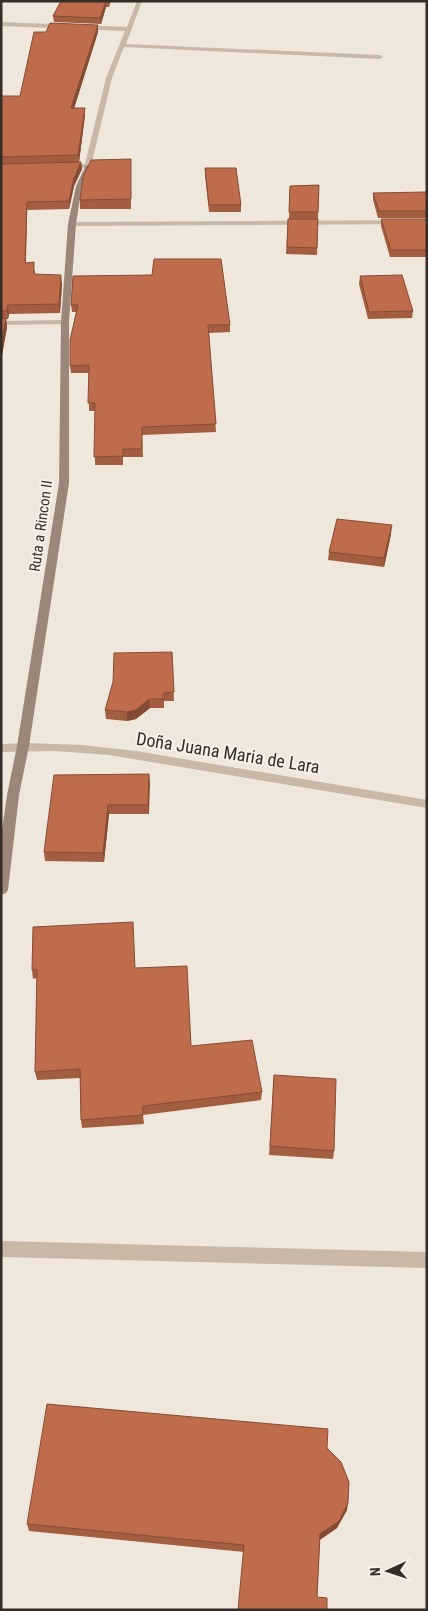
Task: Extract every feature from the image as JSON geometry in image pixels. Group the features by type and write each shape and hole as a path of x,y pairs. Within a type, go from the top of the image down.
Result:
{"street":[{"path":"59,167 88,166 108,78 140,1"},
{"path":"1,24 128,29"},
{"path":"122,45 380,57"},
{"name":"Ruta a Rincon II","path":"1,890 12,795 23,746 64,483 65,322 72,224 79,186 88,166"},
{"path":"72,224 427,222"},
{"path":"1,323 65,322"},
{"name":"Doña Juana Maria de Lara","path":"1,748 23,746 99,750 427,804"},
{"path":"1,1250 427,1260"}],"building":[{"path":"61,1 106,1 100,18 53,16"},
{"path":"50,23 98,25 71,108 85,108 78,155 1,157 2,96 20,96 34,32 46,32"},
{"path":"131,159 131,199 80,200 83,177 91,160"},
{"path":"81,162 74,178 69,201 27,202 25,263 34,262 34,274 61,275 59,304 8,305 7,311 1,311 1,164"},
{"path":"205,168 236,168 241,205 209,205"},
{"path":"319,185 318,212 289,212 290,186"},
{"path":"426,192 427,211 379,211 373,193"},
{"path":"288,219 318,219 317,248 287,247"},
{"path":"381,219 427,219 427,250 391,250"},
{"path":"154,259 221,259 230,325 208,325 216,424 142,427 142,449 123,449 123,456 94,457 95,403 88,403 89,365 70,366 70,340 78,305 71,305 73,276 152,275"},
{"path":"402,275 413,311 369,312 360,276"},
{"path":"1,318 6,318 1,346"},
{"path":"337,519 392,525 384,558 329,552"},
{"path":"172,652 174,692 164,693 164,699 149,699 136,710 127,712 105,710 113,682 114,653"},
{"path":"149,774 148,805 108,805 103,853 44,852 54,775"},
{"path":"133,922 135,968 187,966 191,1046 252,1040 262,1092 143,1106 143,1115 81,1120 80,1069 35,1072 37,969 32,970 33,927"},
{"path":"274,1075 336,1079 334,1151 270,1146"},
{"path":"47,1404 328,1429 327,1448 341,1462 349,1482 348,1503 339,1521 320,1534 317,1597 327,1598 327,1610 238,1610 244,1545 27,1524"}]}
